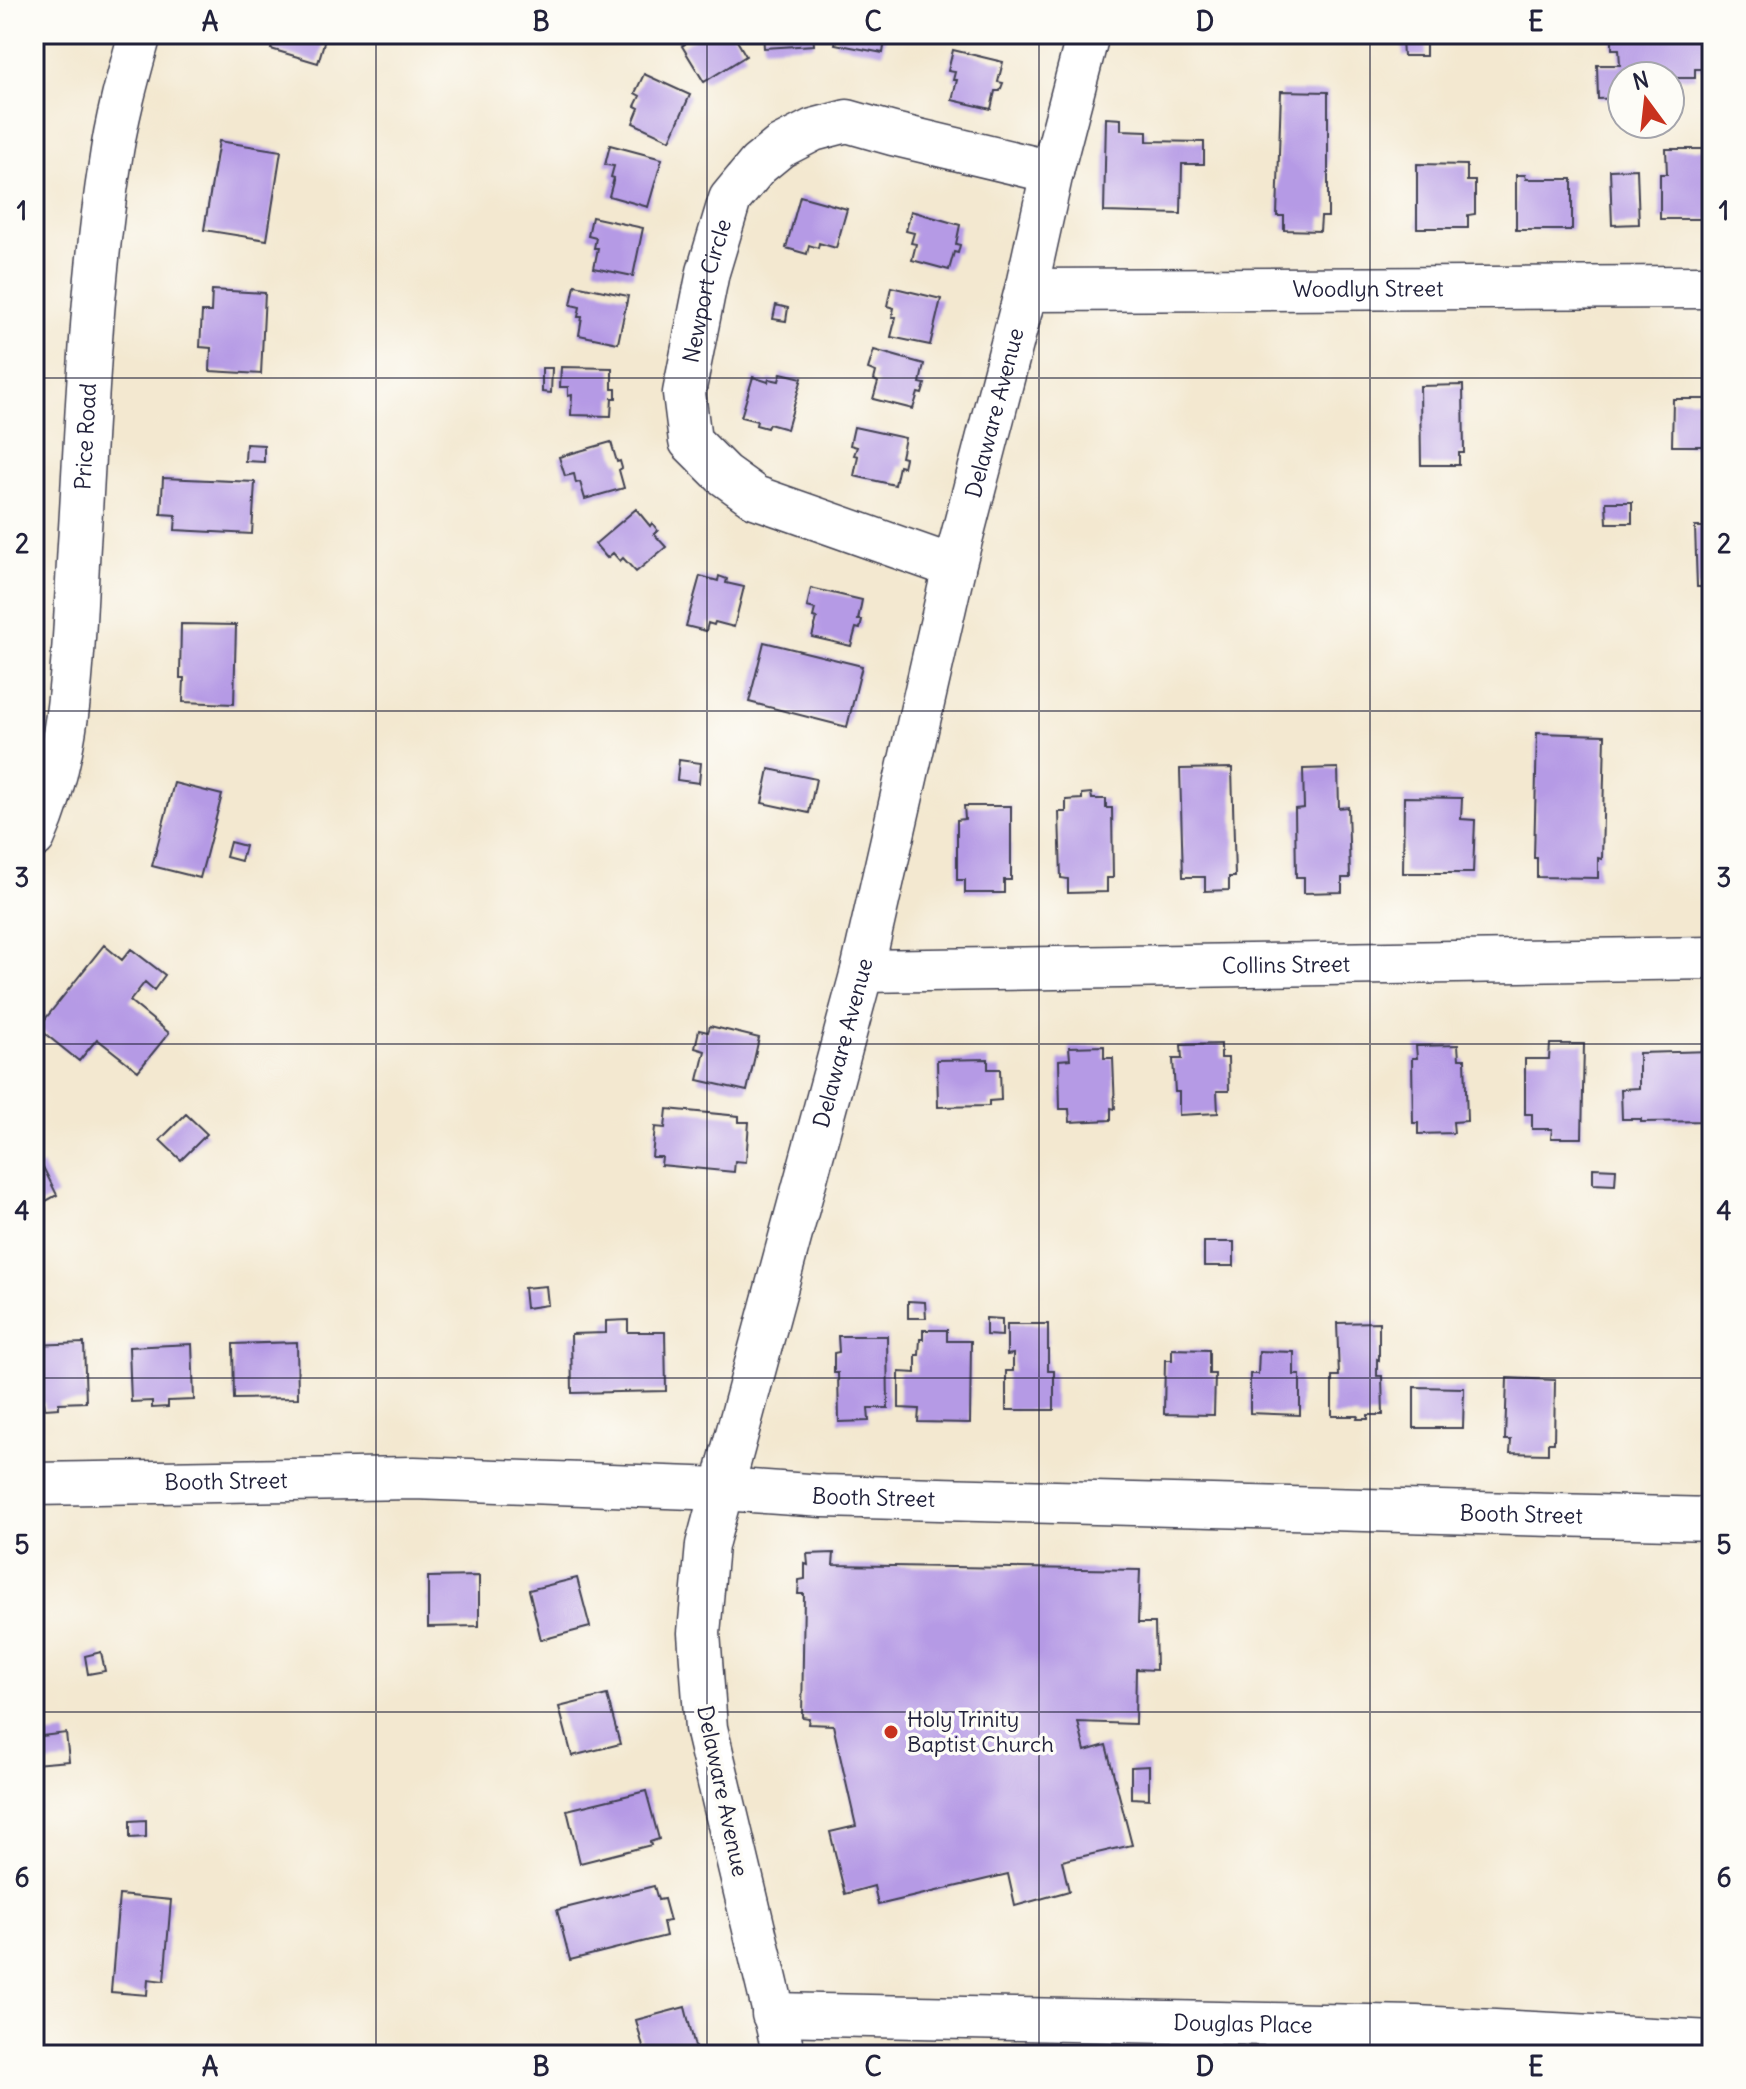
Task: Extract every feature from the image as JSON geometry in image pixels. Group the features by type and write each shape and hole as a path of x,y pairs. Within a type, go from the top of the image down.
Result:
{"street":[{"name":"Price Road","path":"34,837 45,813 64,743 97,256 110,161 140,34"},
{"name":"Delaware Avenue","path":"784,2055 706,1728 699,1633 707,1545 862,971 954,567 1088,34"},
{"name":"Newport Circle","path":"954,567 755,497 723,474 690,441 684,393 708,272 730,199 758,165 780,147 813,130 847,121 1052,172"},
{"name":"Woodlyn Street","path":"1026,290 1712,287"},
{"name":"Collins Street","path":"862,971 1712,958"},
{"name":"Booth Street","path":"34,1484 414,1478 722,1489 823,1496 1712,1519"},
{"name":"Douglas Place","path":"773,2014 1416,2027 1712,2042"}],"building":[{"path":"276,34 322,34 321,37 325,39 318,63 271,49"},
{"path":"697,34 733,34 746,56 704,82 682,46 699,36"},
{"path":"763,34 813,34 814,45 764,48"},
{"path":"837,34 886,34 883,53 835,44"},
{"path":"1620,34 1708,34 1708,69 1695,69 1695,78 1686,78 1686,60 1620,60 1619,49 1612,49 1612,37 1620,37"},
{"path":"1426,37 1426,56 1403,56 1402,38"},
{"path":"953,50 1003,62 998,82 1003,83 1000,91 995,91 991,109 952,100 957,80 953,80 955,72 948,71"},
{"path":"1597,65 1606,65 1606,99 1598,99"},
{"path":"644,74 690,95 670,140 633,123 640,96 635,93"},
{"path":"1281,91 1328,92 1328,217 1321,217 1320,231 1284,230 1284,216 1277,216"},
{"path":"1106,118 1121,119 1121,130 1147,131 1147,141 1204,142 1204,164 1182,164 1181,214 1104,212"},
{"path":"219,141 281,151 267,240 204,230"},
{"path":"610,145 662,159 648,207 609,196 614,178 611,177 614,166 605,165"},
{"path":"1666,149 1709,149 1712,219 1660,219 1660,174 1667,174"},
{"path":"1417,164 1467,165 1467,181 1475,181 1475,214 1468,215 1468,228 1417,228"},
{"path":"1637,169 1639,224 1612,225 1610,170"},
{"path":"1516,175 1525,175 1526,179 1572,179 1572,230 1516,230"},
{"path":"800,196 847,209 836,248 819,243 818,248 809,245 807,254 786,248"},
{"path":"911,211 960,225 956,244 960,245 958,253 954,252 949,270 912,260 916,244 911,243 914,233 906,231"},
{"path":"592,217 643,228 633,276 594,268 598,248 594,248 596,238 588,236"},
{"path":"575,285 628,296 618,343 579,335 580,307 571,305"},
{"path":"891,287 941,299 930,345 891,337 896,317 892,317 894,308 887,306"},
{"path":"212,290 265,293 261,374 210,371 211,348 200,347 202,312 211,312"},
{"path":"776,305 788,308 786,321 773,319"},
{"path":"874,350 924,364 920,383 925,384 922,394 918,393 913,409 873,399 878,382 874,380 876,372 868,369"},
{"path":"561,367 612,368 612,389 616,389 616,398 612,398 611,416 571,415 572,395 568,396 568,387 560,387"},
{"path":"542,368 552,368 551,393 542,392"},
{"path":"781,373 802,378 787,429 769,424 767,428 756,425 757,421 741,417 753,377 768,382 769,379 779,381"},
{"path":"1463,385 1464,453 1459,453 1459,465 1421,465 1420,386"},
{"path":"1673,399 1712,399 1712,446 1672,446"},
{"path":"854,427 905,438 901,457 905,458 903,467 899,466 895,485 854,476 857,447 850,445"},
{"path":"611,442 622,468 619,470 624,488 585,499 574,474 565,476 559,457"},
{"path":"246,444 264,445 264,462 245,461"},
{"path":"163,478 255,482 252,534 175,530 176,515 161,514"},
{"path":"1606,502 1632,502 1632,523 1607,523"},
{"path":"636,509 650,526 652,523 658,531 654,534 666,547 636,572 623,558 620,561 613,553 607,558 595,544"},
{"path":"1695,527 1708,527 1708,531 1712,531 1710,587 1697,587"},
{"path":"700,576 718,581 719,576 727,579 726,583 744,587 734,627 715,622 714,625 708,623 706,631 686,626"},
{"path":"811,588 862,600 858,620 862,620 860,629 856,628 851,646 812,637 817,618 813,617 815,609 807,607"},
{"path":"181,624 236,625 234,704 183,702"},
{"path":"764,642 862,666 847,727 749,702"},
{"path":"1537,733 1605,735 1602,859 1598,858 1598,878 1537,877 1537,858 1534,858"},
{"path":"679,760 701,763 699,783 677,780"},
{"path":"1232,768 1235,877 1229,877 1229,890 1205,891 1205,877 1183,877 1180,769"},
{"path":"1338,768 1339,808 1348,807 1350,878 1342,878 1342,892 1304,893 1304,877 1296,877 1295,809 1304,808 1303,769"},
{"path":"769,769 816,779 809,813 762,803"},
{"path":"174,783 222,795 200,878 152,866"},
{"path":"1091,793 1092,799 1106,799 1106,808 1112,808 1113,878 1107,878 1107,892 1068,893 1068,879 1061,878 1059,812 1066,812 1066,800 1082,799 1082,794"},
{"path":"1404,797 1462,798 1461,819 1475,820 1473,873 1403,873"},
{"path":"964,806 1011,806 1011,880 1004,880 1004,893 965,893 965,880 957,880 957,820 965,819"},
{"path":"230,842 245,846 241,861 226,857"},
{"path":"104,945 122,960 131,949 165,975 154,990 145,982 130,1001 169,1033 138,1071 97,1039 79,1061 38,1028"},
{"path":"710,1026 759,1038 747,1091 698,1080 705,1051 695,1048 699,1030 708,1032"},
{"path":"1221,1044 1221,1058 1228,1058 1229,1091 1217,1091 1218,1113 1179,1115 1179,1092 1175,1092 1173,1059 1182,1059 1181,1045"},
{"path":"1550,1044 1584,1044 1582,1138 1551,1138 1552,1129 1532,1129 1532,1114 1525,1114 1525,1059 1549,1059"},
{"path":"1458,1045 1459,1059 1465,1059 1467,1121 1453,1122 1454,1133 1418,1134 1418,1123 1413,1123 1412,1058 1417,1058 1416,1046"},
{"path":"1104,1046 1104,1058 1113,1058 1115,1109 1111,1108 1111,1120 1070,1122 1069,1109 1060,1109 1059,1060 1070,1059 1069,1047"},
{"path":"1712,1051 1712,1121 1641,1122 1641,1119 1622,1119 1621,1089 1639,1088 1639,1053"},
{"path":"988,1059 988,1069 1000,1069 1001,1100 989,1101 989,1106 938,1107 937,1060"},
{"path":"667,1109 739,1116 739,1122 749,1122 746,1162 735,1161 734,1172 661,1165 662,1157 652,1157 655,1127 665,1128"},
{"path":"186,1114 207,1134 181,1160 160,1140"},
{"path":"42,1165 57,1195 37,1206 34,1201 34,1169"},
{"path":"1593,1168 1616,1169 1615,1185 1593,1184"},
{"path":"1204,1242 1234,1242 1234,1266 1204,1266"},
{"path":"546,1286 548,1305 526,1308 524,1288"},
{"path":"908,1301 925,1302 926,1318 908,1318"},
{"path":"986,1318 1002,1319 1002,1336 986,1335"},
{"path":"628,1320 628,1332 665,1332 666,1391 572,1393 571,1334 606,1333 606,1321"},
{"path":"1379,1322 1377,1376 1382,1376 1383,1415 1368,1415 1368,1419 1332,1416 1332,1376 1339,1376 1337,1323"},
{"path":"1007,1324 1048,1324 1048,1371 1054,1371 1054,1410 1006,1410 1006,1371 1013,1371 1013,1354 1007,1355"},
{"path":"923,1330 947,1330 947,1341 971,1341 970,1423 918,1422 919,1409 899,1408 899,1372 916,1373 916,1355 919,1355"},
{"path":"838,1336 887,1336 888,1408 868,1408 869,1421 839,1422 838,1373 834,1373 834,1353 839,1352"},
{"path":"297,1342 298,1398 234,1399 233,1344"},
{"path":"84,1343 86,1402 59,1403 59,1408 45,1409 44,1403 34,1403 34,1345"},
{"path":"192,1344 194,1400 168,1401 168,1407 152,1408 152,1401 131,1402 129,1347"},
{"path":"1172,1349 1209,1350 1209,1374 1215,1374 1214,1415 1164,1414 1165,1360 1172,1360"},
{"path":"1259,1351 1294,1352 1294,1375 1300,1375 1300,1415 1250,1413 1250,1374 1258,1374"},
{"path":"1507,1378 1555,1380 1554,1443 1548,1443 1548,1454 1510,1453 1511,1440 1505,1440"},
{"path":"1414,1387 1464,1388 1463,1428 1414,1428"},
{"path":"834,1553 833,1565 1140,1570 1138,1623 1155,1623 1156,1670 1136,1669 1135,1724 1078,1722 1085,1751 1106,1745 1132,1845 1062,1861 1069,1891 1015,1906 1008,1874 878,1905 874,1886 845,1894 830,1832 856,1826 833,1725 808,1724 809,1718 802,1717 804,1594 798,1594 799,1580 805,1579 807,1554"},
{"path":"479,1576 479,1626 428,1627 428,1577"},
{"path":"577,1578 590,1627 541,1640 529,1590"},
{"path":"101,1652 105,1671 88,1674 85,1656"},
{"path":"607,1695 620,1744 572,1756 559,1707"},
{"path":"66,1733 69,1761 34,1764 34,1737"},
{"path":"36,1764 40,1809 34,1809"},
{"path":"1149,1766 1149,1799 1131,1798 1131,1767"},
{"path":"646,1791 659,1839 650,1842 651,1845 580,1863 567,1810"},
{"path":"146,1820 146,1837 130,1838 130,1821"},
{"path":"654,1886 658,1900 664,1899 670,1921 663,1922 666,1936 570,1960 557,1910"},
{"path":"119,1895 171,1900 164,1981 148,1979 147,1995 111,1992"},
{"path":"685,2007 697,2055 645,2055 636,2020"}],"place":[{"name":"Holy Trinity Baptist Church","path":"891,1732"}]}
